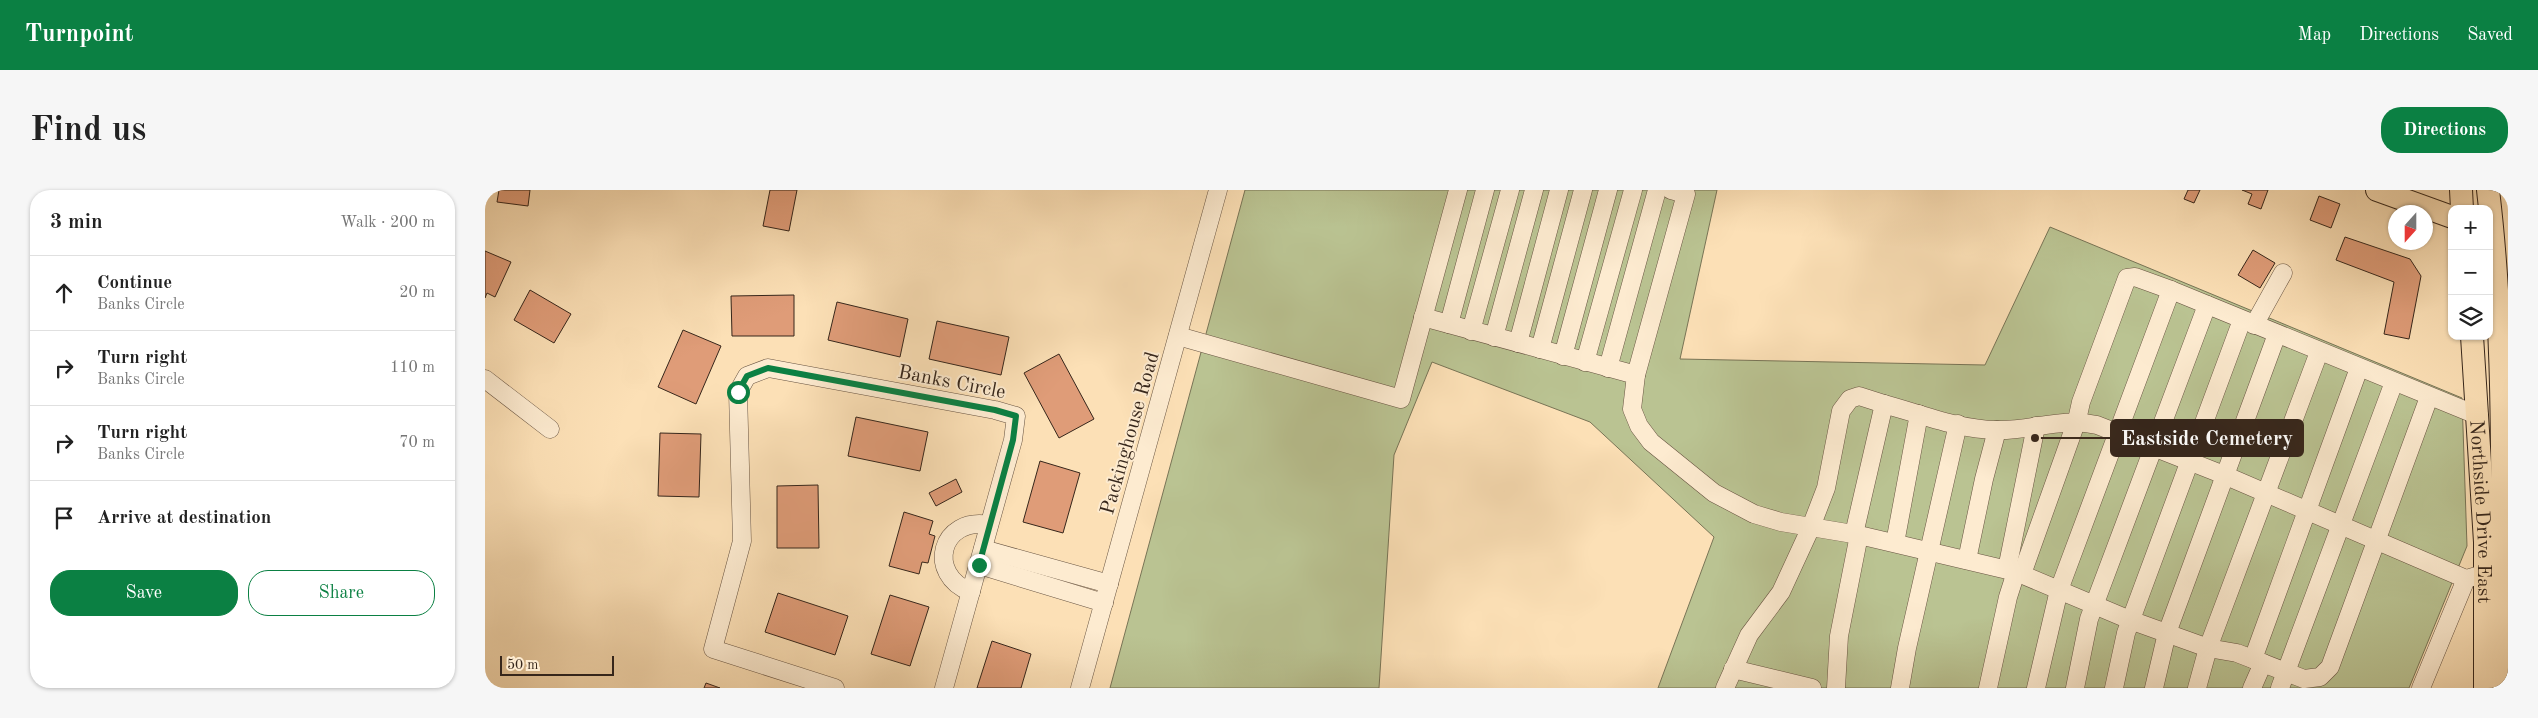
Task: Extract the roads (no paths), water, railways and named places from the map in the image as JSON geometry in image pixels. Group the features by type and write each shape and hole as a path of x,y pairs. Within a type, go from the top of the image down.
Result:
{"main road":[{"path":"2377,190 2448,217"},
{"path":"2461,190 2462,205"},
{"name":"Northside Drive East","path":"2485,688 2491,579 2506,430 2497,237 2488,190"},
{"name":"Northside Drive East","path":"2472,340 2491,579 2504,688"}],"street":[{"name":"Packinghouse Road","path":"1080,688 1218,190"},
{"path":"1178,336 1401,399 1458,190"},
{"path":"1449,324 1485,190"},
{"path":"1471,331 1510,190"},
{"path":"1494,337 1534,190"},
{"path":"1518,343 1559,190"},
{"path":"1540,349 1583,190"},
{"path":"1563,356 1608,190"},
{"path":"1585,362 1633,190"},
{"path":"1608,368 1657,190"},
{"path":"1671,190 1686,194 1636,376 1632,409 1639,426 1651,442 1714,493 1734,505 1781,522 1857,534 2015,572 2130,620 2208,648 2237,653 2258,661 2284,680 2309,684 2330,667 2429,397"},
{"path":"2114,688 2130,620 2189,461 2248,322 2283,273"},
{"path":"1988,688 2015,572 2077,420 2081,402 2127,278 2135,277 2171,290 2479,416"},
{"path":"2036,688 2059,590 2171,290"},
{"path":"2075,688 2089,619 2207,305"},
{"path":"1423,318 1636,376"},
{"path":"2154,688 2167,633 2277,334"},
{"path":"2197,688 2208,648 2319,352"},
{"name":"Banks Circle","path":"835,688 713,649 742,541 738,392 747,376 768,368 995,410 1016,416 1013,440 944,688"},
{"path":"2252,688 2258,661 2307,510 2359,368"},
{"path":"485,379 550,428"},
{"path":"2284,680 2323,570 2342,526 2394,382"},
{"path":"1725,688 1749,635 1781,592 1811,527 1826,488 1841,411 1850,399 1859,396 1958,424 1997,430 2077,420 2118,432 2153,446 2377,541 2491,579 2421,688"},
{"path":"1836,688 1839,636 1857,534 1884,404"},
{"path":"1895,543 1919,414"},
{"path":"1901,688 1929,551 1958,424"},
{"path":"2015,572 2036,426"},
{"path":"1967,560 1984,479 1997,430"},
{"path":"971,592 953,582 947,574 944,564 946,544 952,535 969,524 989,525"},
{"path":"981,557 1109,584"},
{"path":"981,557 1104,603"},
{"path":"1733,669 1812,688"}],"place":[{"name":"Eastside Cemetery","path":"2035,438"}]}
